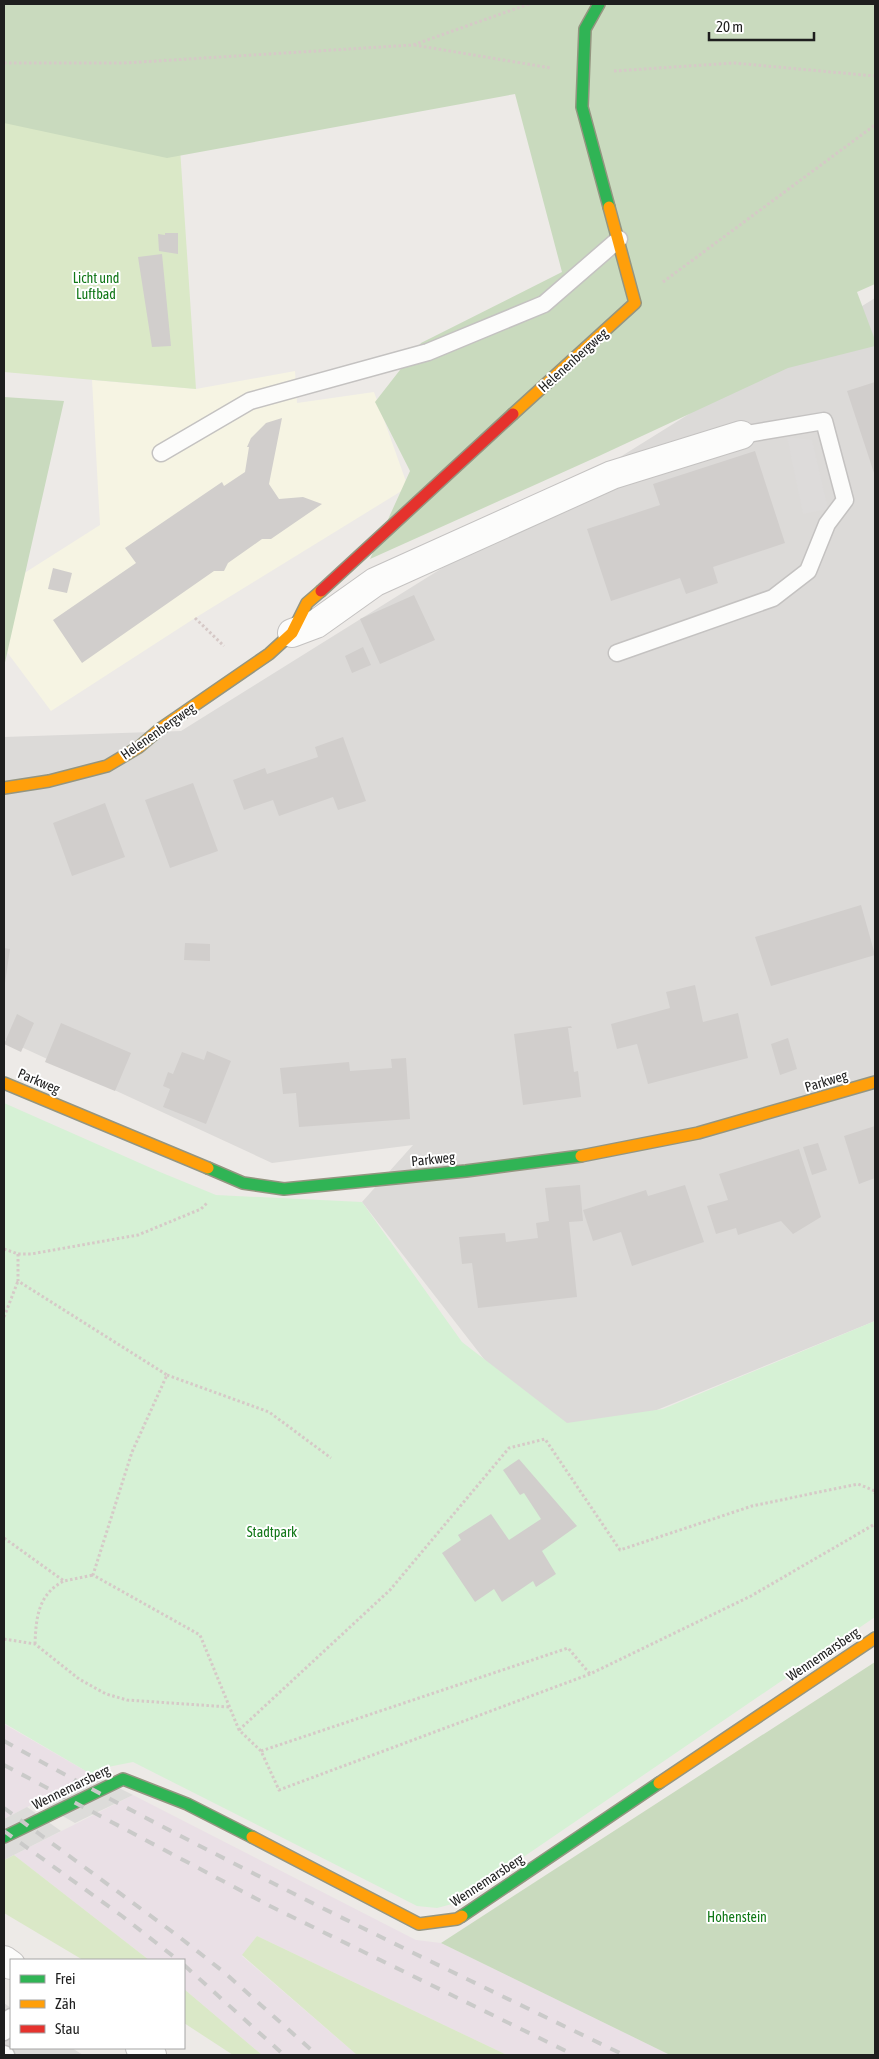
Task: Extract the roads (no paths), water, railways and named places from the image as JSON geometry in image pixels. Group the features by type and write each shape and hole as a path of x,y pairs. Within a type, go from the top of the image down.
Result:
{"street":[{"path":"599,4 585,29 582,107 619,239"},
{"name":"Helenenbergweg","path":"4,788 49,781 107,766 139,748 160,729 269,654 292,633 307,603 635,303 619,239"},
{"name":"Helenenbergweg","path":"292,633 316,624 375,582 612,475 741,435"},
{"name":"Parkweg","path":"4,1083 243,1183 284,1189 466,1171 600,1153 698,1133 875,1082"},
{"name":"Wennemarsberg","path":"4,1837 123,1779 187,1804 419,1924 457,1919 875,1638"}],"lane":[{"path":"161,453 250,401 428,352 544,304 619,239"},
{"path":"617,653 773,598 808,571 827,524 845,500 824,421 741,435"},
{"path":"4,2032 10,2019"}],"railway":[{"path":"4,1741 157,1824 234,1863 389,1941 624,2055"},
{"path":"4,1765 270,1906 574,2055"},
{"path":"4,1808 178,1936 225,1973 317,2055"},
{"path":"4,1831 122,1916 177,1959"},
{"path":"185,1966 284,2055"}],"park label":[{"name":"Licht und Luftbad","path":"96,286"},
{"name":"Stadtpark","path":"272,1532"},
{"name":"Hohenstein","path":"737,1917"}]}
